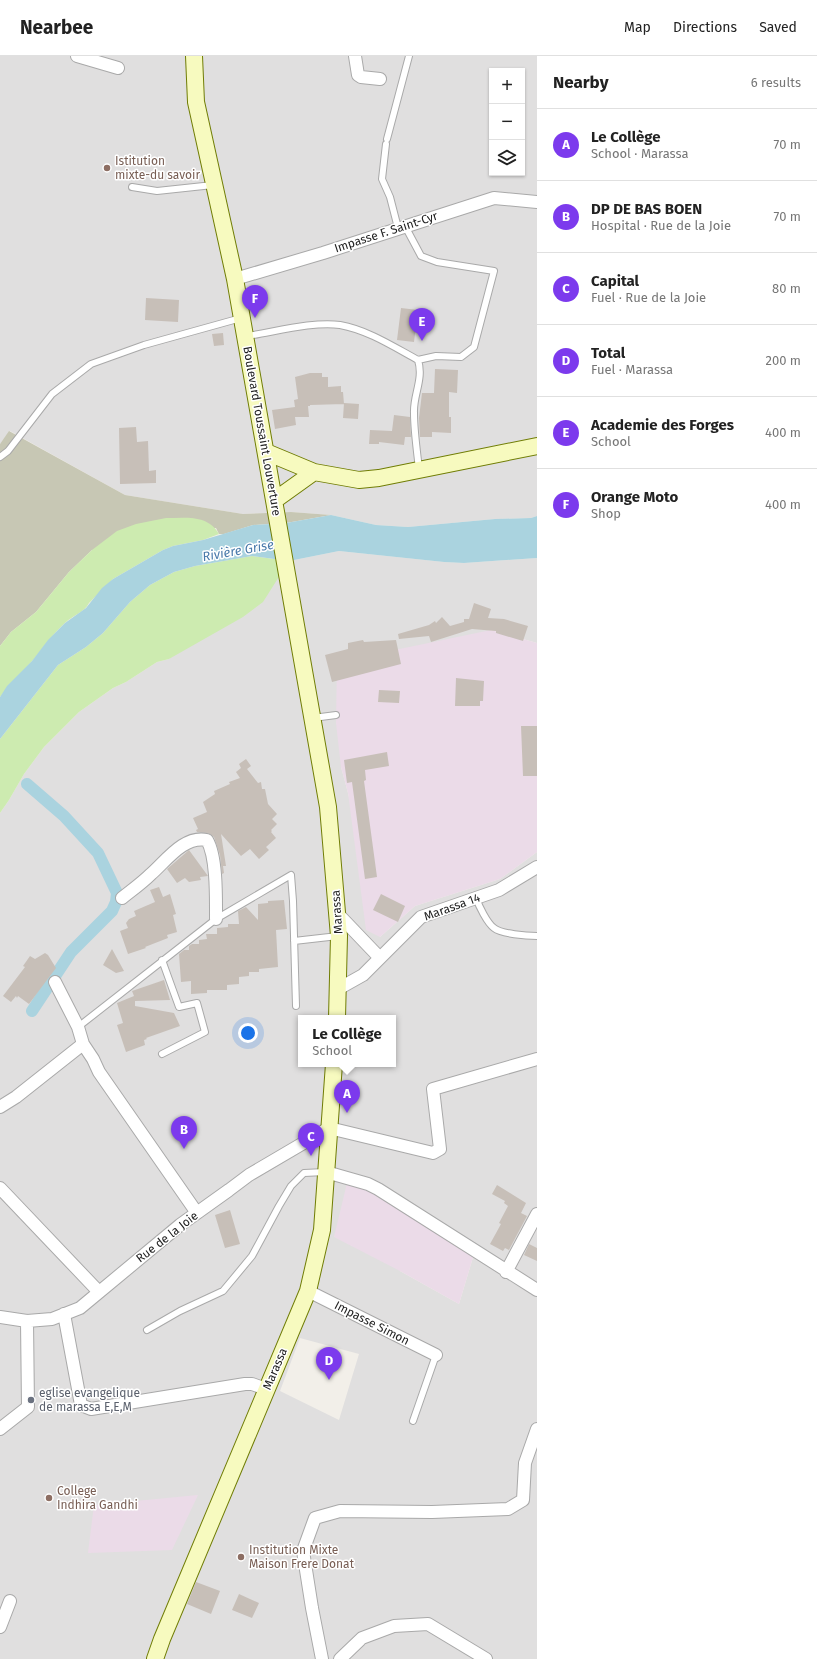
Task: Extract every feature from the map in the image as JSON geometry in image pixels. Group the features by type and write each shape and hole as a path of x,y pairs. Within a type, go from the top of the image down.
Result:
{"main road":[{"name":"Boulevard Toussaint Louverture","path":"194,56 196,102 236,279 328,807"},
{"path":"266,452 314,472 359,480 419,471 537,446"},
{"path":"276,503 314,472"},
{"name":"Marassa","path":"328,807 339,936 337,1015"},
{"name":"Marassa","path":"155,1659 162,1639 308,1291 322,1230 334,1067"}],"street":[{"path":"77,56 118,68"},
{"path":"355,56 358,75 361,77 380,79"},
{"name":"Impasse F. Saint-Cyr","path":"236,279 323,253 494,198 537,202"},
{"path":"122,898 141,884 178,848 201,839 207,840 212,854 216,888 216,919"},
{"name":"Marassa 14","path":"338,989 363,975 421,917 500,890 537,867"},
{"path":"337,913 380,958"},
{"path":"55,982 78,1027 83,1044 93,1059 99,1072 197,1213"},
{"path":"0,1107 16,1097 83,1044"},
{"path":"329,1128 433,1153 440,1149 433,1089 537,1059"},
{"name":"Rue de la Joie","path":"0,1316 27,1321 52,1319 80,1308 197,1213 250,1175 329,1128"},
{"path":"326,1172 368,1184 378,1189 506,1272 537,1290"},
{"path":"0,1188 99,1292"},
{"path":"506,1272 537,1214"},
{"name":"Impasse Simon","path":"308,1291 436,1355"},
{"path":"64,1314 81,1405 84,1407 91,1409 245,1384 252,1384 266,1389"},
{"path":"0,1429 28,1407 27,1321"},
{"path":"322,1659 303,1551 315,1518 340,1510 432,1512 508,1509 523,1500 525,1463 537,1429"},
{"path":"0,1627 10,1601"},
{"path":"340,1659 362,1638 394,1626 428,1624 486,1659"}],"lane":[{"path":"245,337 317,325 340,325 357,330 418,360 436,356 461,357 474,348 494,271 437,262 421,256 402,227 382,179 387,142 409,56"},
{"path":"132,187 157,191 215,184"},
{"path":"0,458 8,451 52,394 91,364 144,345 242,318"},
{"path":"418,360 421,369 414,411 419,471"},
{"path":"313,718 336,716"},
{"path":"78,1027 216,919 291,875 296,1006"},
{"path":"476,898 479,907 494,929 520,936 537,936"},
{"path":"294,941 339,936"},
{"path":"162,960 179,1007 196,1003 205,1032 162,1054"},
{"path":"147,1330 180,1311 223,1291 252,1256 278,1206 291,1186 304,1173 326,1172"},
{"path":"413,1421 436,1355"}],"shaded area":[{"path":"0,56 537,56 537,516 531,518 495,519 408,527 376,525 331,515 291,512 243,514 125,495 10,431 0,444"},
{"path":"9,431 125,495 243,514 291,512 331,515 286,523 253,525 224,534 219,534 216,528 92,550 69,572 36,612 11,632 0,646 0,444"},
{"path":"339,551 464,563 537,558 537,643 491,630 341,767 380,937 415,906 500,879 537,852 537,1659 0,1659 0,813 24,774 44,747 79,712 113,688 126,682 157,662 169,659 282,572 289,561","holes":["474,1254 459,1304 400,1271","300,1338 359,1354 339,1420 280,1391"]},
{"path":"491,630 537,643 537,852 500,879 415,906 380,937 366,930 348,793 341,767 336,723 337,662"},
{"path":"347,1183 376,1191 474,1254 459,1304 400,1271 334,1237"},
{"path":"198,1495 172,1550 88,1553 94,1505"}],"green space":[{"path":"166,518 196,518 209,523 219,534 203,540 173,546 163,550 113,579 81,612 68,620 61,627 0,697 0,646 11,632 36,612 69,572 92,550 117,531 136,524"},
{"path":"252,556 289,561 263,602 243,617 169,659 157,662 126,682 113,688 79,712 44,747 24,774 0,813 0,739 58,665 86,647 103,633 130,602 150,585 174,572 195,566"}],"water":[{"name":"Rivière Grise","path":"331,515 376,525 408,527 495,519 531,518 537,516 537,558 464,563 339,551 289,561 252,556 195,566 174,572 150,585 130,602 103,633 86,647 58,665 0,739 0,697 7,686 32,661 48,640 65,623 86,608 102,588 113,579 163,550 173,546 203,540 253,525 286,523"}],"building":[{"path":"146,298 179,300 178,322 145,320"},
{"path":"401,308 418,310 414,342 397,340"},
{"path":"223,333 224,345 214,346 212,334"},
{"path":"435,369 458,370 457,393 449,392 449,417 451,417 451,433 432,432 432,437 420,437 419,418 422,393 434,393"},
{"path":"310,373 322,373 322,377 328,377 328,387 341,386 344,404 310,405 308,406 309,417 295,417 296,425 275,429 272,410 295,407 294,400 298,399 295,377"},
{"path":"344,403 359,404 358,419 343,418"},
{"path":"394,415 410,417 411,437 405,437 404,445 379,442 379,444 369,444 370,430 392,431"},
{"path":"136,427 137,442 148,441 149,471 156,470 156,483 120,484 119,428"},
{"path":"474,603 491,609 488,618 504,619 528,626 523,641 496,633 496,631 472,629 431,642 429,636 399,639 398,634 429,625 435,621 436,623 442,617 450,626 464,622 464,619 469,619"},
{"path":"363,640 364,642 396,640 401,664 332,682 325,655 348,649 348,643"},
{"path":"456,678 484,681 483,701 480,701 480,706 455,706"},
{"path":"379,690 400,691 399,703 378,702"},
{"path":"521,726 537,726 537,776 523,776"},
{"path":"387,752 389,766 365,770 366,780 364,781 377,877 365,879 352,782 347,783 344,760"},
{"path":"246,759 251,766 247,769 258,783 261,782 262,789 265,789 268,804 277,814 272,819 277,824 271,830 276,838 266,847 269,850 259,859 250,849 241,856 221,834 226,866 223,866 224,873 222,874 220,855 214,837 208,833 197,832 196,830 198,829 193,818 207,812 203,802 215,794 214,791 230,784 229,782 240,778 236,772 241,768 239,764"},
{"path":"189,850 208,876 200,877 201,880 189,882 185,878 177,883 167,869"},
{"path":"159,887 163,897 170,894 176,914 173,915 177,932 167,935 168,938 145,947 146,948 128,954 120,931 128,928 126,923 129,919 136,916 134,911 155,902 150,890"},
{"path":"381,894 405,906 398,922 373,910"},
{"path":"284,900 287,929 276,930 278,967 259,969 259,972 249,972 249,976 239,977 239,984 227,985 227,990 207,990 207,993 191,994 191,981 181,982 179,954 184,950 189,950 189,946 192,944 199,944 199,940 207,939 206,934 217,934 217,928 228,927 228,924 239,924 238,911 246,907 258,920 258,904 268,903 268,901"},
{"path":"112,949 124,971 116,973 103,965"},
{"path":"45,953 48,955 56,968 29,1004 18,996 17,998 16,996 11,1002 3,996 25,967 23,966 30,956 35,959"},
{"path":"164,980 170,1000 135,1001 135,1006 174,1013 180,1026 146,1038 147,1039 144,1040 145,1045 126,1052 117,1025 123,1023 117,1003 134,996 132,991"},
{"path":"497,1185 526,1203 521,1213 527,1216 509,1250 505,1248 503,1251 490,1244 501,1224 499,1223 508,1206 504,1203 505,1201 492,1194"},
{"path":"230,1210 240,1244 225,1248 215,1215"},
{"path":"529,1244 537,1248 537,1261 524,1255"},
{"path":"196,1582 220,1591 211,1614 187,1604"},
{"path":"239,1594 259,1603 252,1618 232,1610"}],"waterway":[{"path":"27,784 64,816 98,853 117,893 116,902 112,911 71,952 32,1011"}],"place":[{"name":"Istitution mixte-du savoir","path":"107,168"},
{"name":"Orange Moto","path":"255,318"},
{"name":"Academie des Forges","path":"422,341"},
{"name":"Le Collège","path":"347,1113"},
{"name":"DP DE BAS BOEN","path":"184,1149"},
{"name":"Capital","path":"311,1156"},
{"name":"Total","path":"329,1380"},
{"name":"eglise evangelique de marassa E,E,M","path":"31,1400"},
{"name":"College Indhira Gandhi","path":"49,1498"},
{"name":"Institution Mixte Maison Frere Donat","path":"241,1557"}]}
